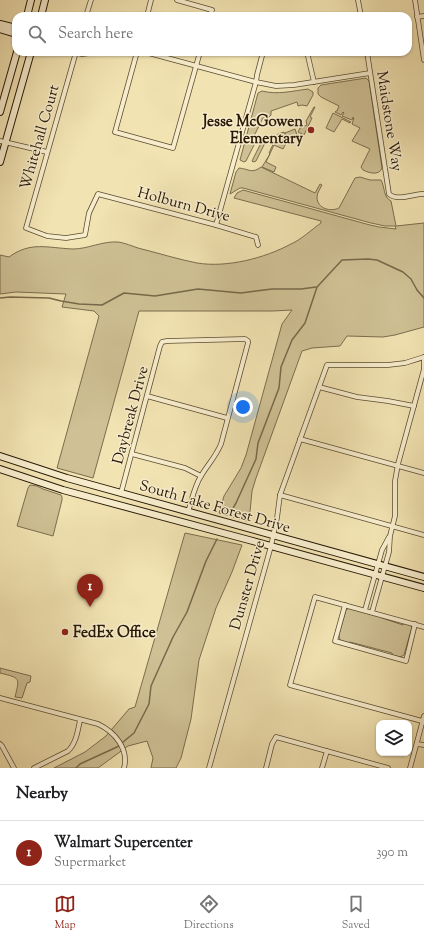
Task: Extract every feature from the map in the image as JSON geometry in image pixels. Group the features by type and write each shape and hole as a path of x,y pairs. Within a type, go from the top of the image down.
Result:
{"main road":[{"path":"28,12 31,0"},
{"path":"42,12 45,0"},
{"path":"0,24 12,27"},
{"path":"0,29 12,33"},
{"path":"0,112 16,56"},
{"path":"0,162 3,142 30,56"},
{"name":"South Lake Forest Drive","path":"0,456 74,480 424,577"},
{"name":"South Lake Forest Drive","path":"0,469 70,492 424,588"},
{"path":"70,492 74,480"},
{"path":"186,523 188,512"}],"street":[{"path":"87,12 91,0"},
{"path":"148,12 151,0"},
{"path":"177,0 212,10 211,12"},
{"path":"358,0 360,12"},
{"path":"415,0 424,60"},
{"path":"417,17 424,16"},
{"name":"Whitehall Court","path":"74,56 26,228 48,236 66,238 85,235"},
{"path":"136,56 115,132 173,148 199,56"},
{"path":"160,56 276,86 294,85 370,73"},
{"path":"216,225 262,56"},
{"path":"308,56 314,82"},
{"name":"Maidstone Way","path":"368,56 389,194 397,198 424,194"},
{"path":"3,142 47,152"},
{"name":"Holburn Drive","path":"85,235 90,213 98,194 256,237 258,245"},
{"name":"Daybreak Drive","path":"122,493 162,342 243,338 247,340 248,343 227,418"},
{"path":"372,612 389,552 390,536 395,516 395,481 424,369 424,357"},
{"name":"Dunster Drive","path":"209,768 274,536 280,495 327,365 388,365 405,363 424,357"},
{"path":"319,387 357,397 414,406"},
{"path":"147,396 227,418 221,444 195,486 188,512"},
{"path":"300,439 424,473"},
{"path":"132,454 185,468 201,476"},
{"path":"280,495 424,535"},
{"path":"364,610 377,564 382,550 390,536"},
{"path":"422,721 290,684 315,597 424,627"},
{"path":"345,605 335,641 406,661 415,624"},
{"path":"0,698 98,724 113,735 123,749 126,761 124,768"},
{"path":"410,768 424,716"},
{"path":"34,768 72,748 80,720"},
{"path":"266,768 272,744 276,737 388,768"},
{"path":"0,744 14,768"},
{"path":"417,744 424,746"},
{"path":"322,768 327,751"}],"shaded area":[{"path":"366,78 369,81 382,168 381,171 376,173 365,171 361,167 370,149 352,141 360,128 352,124 354,118 353,117 352,120 342,116 344,113 343,112 341,115 335,112 339,106 318,94 318,88 321,85"},
{"path":"308,89 313,92 313,95 307,106 298,106 297,102 271,111 271,115 267,119 263,118 254,136 257,139 246,161 244,162 240,160 258,93 262,91 279,93"},
{"path":"314,107 310,117 312,118 304,135 298,132 300,128 307,125 306,121"},
{"path":"333,113 351,122 350,123 342,119 334,132 326,128"},
{"path":"295,129 297,135 295,138 290,136 283,149 274,145 270,154 269,153 278,134 284,132 286,136 285,133"},
{"path":"262,141 265,143 256,161 253,162 252,161"},
{"path":"269,156 266,162 276,167 274,172 262,167"},
{"path":"261,167 315,193 320,184 322,185 317,197 319,204 322,207 332,210 339,208 355,178 360,177 370,180 381,180 385,194 391,201 396,226 424,223 424,327 383,337 347,336 340,346 312,348 302,351 256,478 252,491 250,512 247,521 219,513 224,496 241,468 246,455 282,324 292,310 139,311 93,478 57,468 99,316 94,311 62,307 66,294 16,292 0,294 0,255 9,257 17,252 32,247 73,249 118,242 197,263 233,263 270,254 281,249 299,240 321,223 321,221 234,198 237,193 243,190 370,225 396,229 395,226 385,226 371,223 243,188 240,188 230,194 236,172 239,168 253,171"},
{"path":"30,485 61,495 62,497 53,536 17,526"},
{"path":"185,533 242,545 216,608 199,660 191,719 181,758 176,768 151,768 153,758 147,741 128,746 98,768 54,768 85,752 106,736 129,709 135,707"},
{"path":"349,608 403,625 404,623 410,625 412,627 404,655 396,656 392,655 392,653 340,640 339,634 346,610"},
{"path":"0,668 31,676 30,682 27,683 22,698 15,697 18,686 17,679 0,673"}],"waterway":[{"path":"229,515 256,459 258,443 279,388 281,367 292,340 305,323 317,287 342,260 368,259 377,260 403,272 411,279 417,290 424,298"},
{"path":"0,298 49,298 79,304 102,305 124,293 155,296 198,289 241,293 272,289 301,289 316,287"},
{"path":"76,768 80,764 117,747 134,733 149,704 151,686 173,637 187,612 206,561 217,539"}],"place":[{"name":"Jesse McGowen Elementary","path":"311,130"},
{"name":"Walmart Supercenter","path":"90,607"},
{"name":"FedEx Office","path":"65,632"}]}
